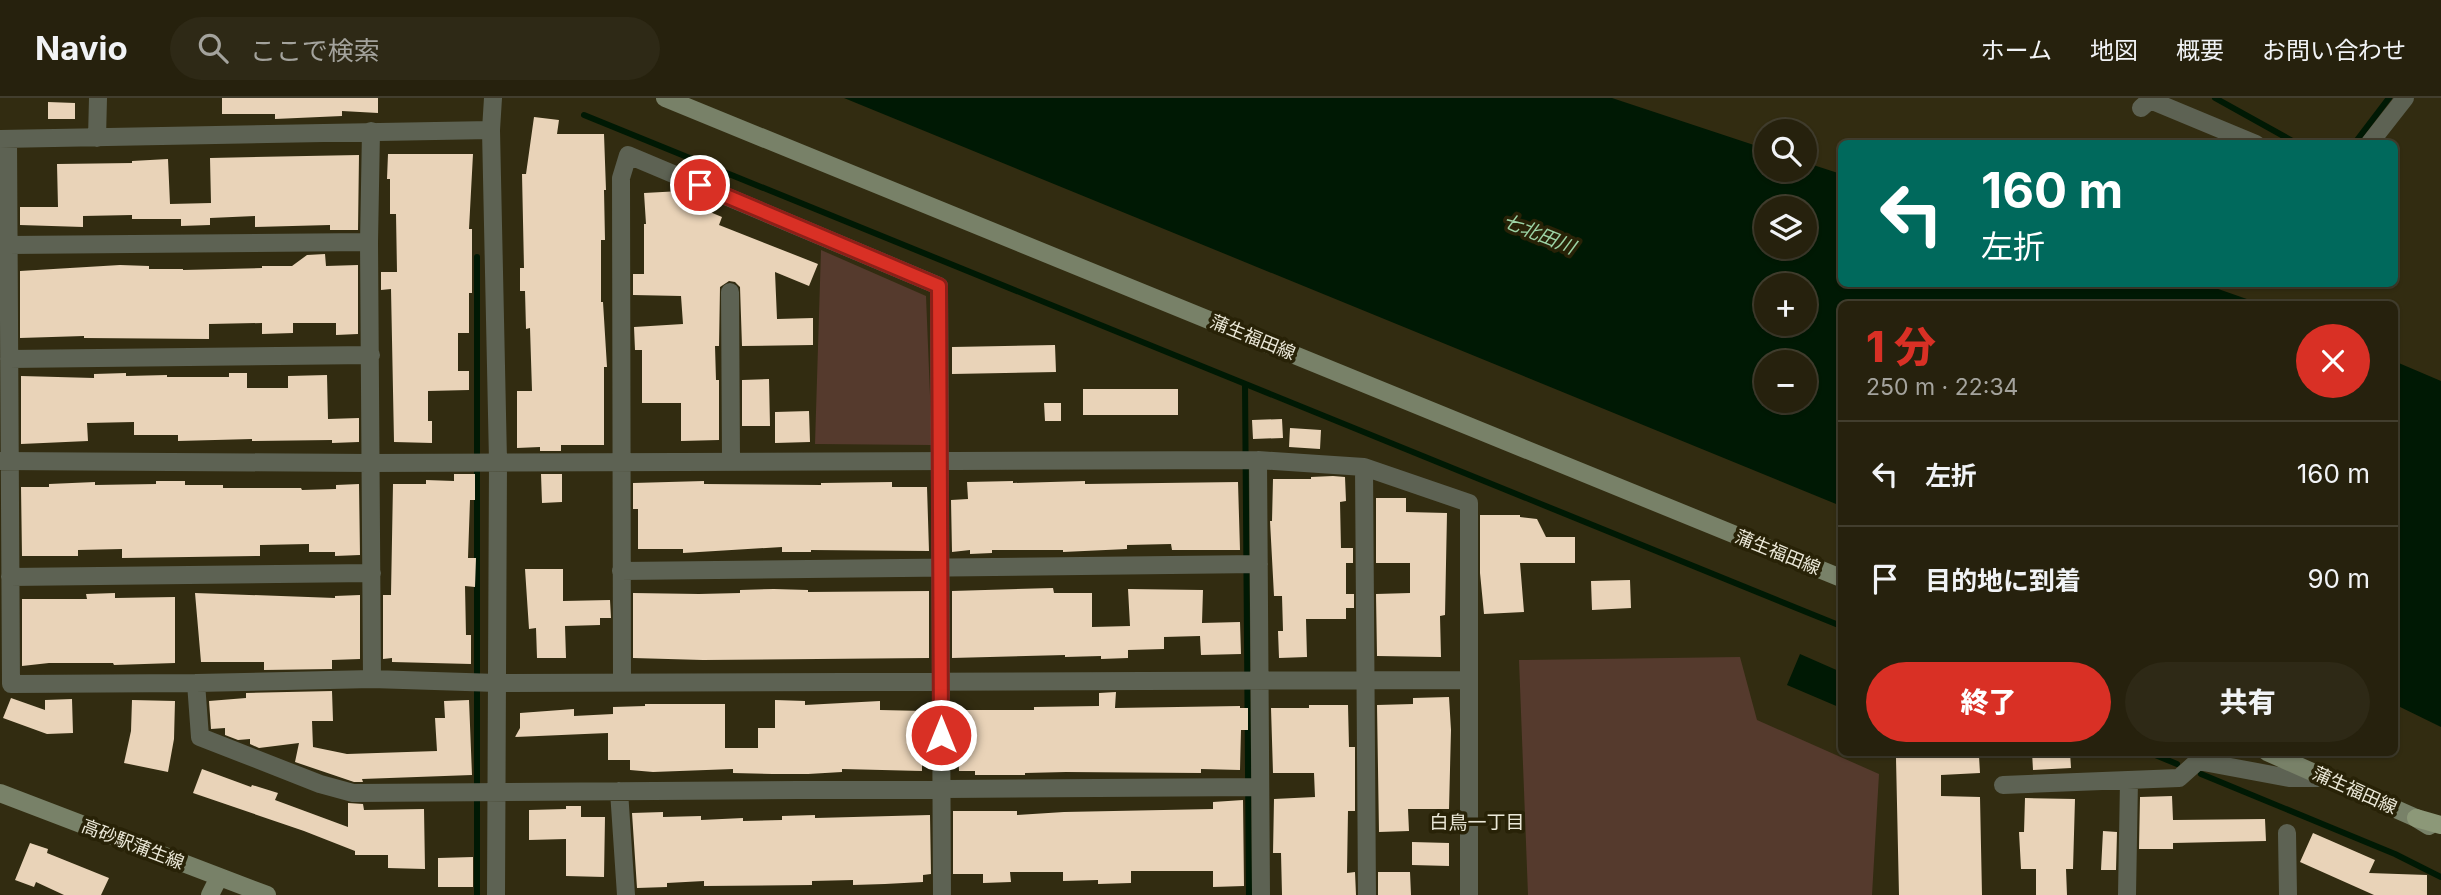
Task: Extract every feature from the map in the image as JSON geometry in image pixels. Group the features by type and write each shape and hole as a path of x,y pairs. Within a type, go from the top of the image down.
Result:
{"main road":[{"name":"蒲生福田線","path":"665,98 1838,577"},
{"name":"蒲生福田線","path":"2277,756 2417,818 2441,833"},
{"name":"高砂駅蒲生線","path":"0,793 267,895"},
{"path":"2417,818 2441,825"},
{"path":"210,895 219,877"}],"street":[{"path":"97,138 98,98"},
{"path":"494,98 491,130 484,461 483,791 496,895"},
{"path":"2371,140 2405,98"},
{"path":"2141,108 2150,100 2246,140"},
{"path":"491,130 4,139 8,244 9,359 5,461 10,577 10,684 372,679 484,682 1469,680"},
{"path":"371,131 369,242 372,679"},
{"path":"622,682 621,178 628,155 939,286 942,895"},
{"path":"8,244 369,242"},
{"path":"730,292 731,461"},
{"path":"9,359 371,355"},
{"path":"5,461 370,463 1250,460 1364,467 1469,503 1469,895"},
{"path":"1250,460 1252,787 1261,895"},
{"path":"1364,467 1367,895"},
{"path":"621,571 1251,564"},
{"path":"10,577 372,573"},
{"path":"196,683 200,737 320,785 352,793 1252,787"},
{"path":"2003,785 2179,778 2198,761 2290,778 2329,778"},
{"path":"2127,895 2129,780"},
{"path":"619,791 626,895"},
{"path":"2287,833 2288,895"}],"shaded area":[{"path":"821,250 926,296 932,445 815,444"},
{"path":"1740,657 1757,720 1879,774 1872,895 1528,895 1519,660"}],"water":[{"name":"七北田川","path":"844,98 1612,98 1754,145 1754,182 1817,182 1817,166 1838,173 1838,287 2213,287 2252,301 1838,301 1838,505"},
{"path":"2398,363 2441,381 2441,727 2398,706"},
{"path":"1800,654 1838,671 1838,707 1787,685"}],"building":[{"path":"222,98 378,98 378,113 342,111 342,116 275,119 275,114 222,114"},
{"path":"48,102 75,103 75,119 48,119"},
{"path":"534,117 559,120 557,134 604,134 606,190 605,240 601,240 601,302 607,367 604,367 604,445 561,445 561,451 540,451 540,447 517,448 517,391 532,391 530,328 526,329 525,291 520,291 520,268 524,268 522,174 526,174"},
{"path":"388,154 473,154 469,229 472,229 472,293 469,293 469,333 458,333 458,371 469,371 469,390 428,391 428,421 432,421 432,443 394,442 391,289 381,290 381,272 397,272 396,214 390,214"},
{"path":"359,155 358,230 330,230 330,225 255,227 255,216 210,218 210,225 181,226 181,219 132,219 132,215 83,216 83,227 20,225 20,207 58,207 57,164 132,163 168,159 170,204 211,203 210,158"},
{"path":"681,191 681,200 722,217 719,225 818,264 809,286 775,272 777,319 813,318 813,345 742,346 740,287 729,281 720,287 719,346 715,346 716,380 719,380 719,440 681,441 681,403 642,403 642,350 635,350 634,327 683,324 681,296 633,295 633,274 644,274 644,193"},
{"path":"325,254 326,266 358,265 358,334 336,335 336,323 293,323 293,333 262,334 262,323 209,324 209,339 84,336 20,338 20,271 120,265 183,270 262,268 292,266 307,255"},
{"path":"1055,345 1056,372 952,374 952,347"},
{"path":"126,373 126,376 229,377 229,373 247,373 247,388 288,388 288,376 327,375 328,419 359,418 359,442 252,439 178,441 178,435 134,435 134,422 87,423 88,441 21,444 21,376 94,378 94,374"},
{"path":"769,379 770,426 742,426 742,380"},
{"path":"1083,389 1178,389 1178,415 1083,415"},
{"path":"1044,403 1061,403 1061,421 1045,421"},
{"path":"809,411 810,442 775,443 775,412"},
{"path":"1282,419 1283,438 1253,439 1252,420"},
{"path":"1290,428 1321,430 1320,449 1289,447"},
{"path":"454,474 475,474 475,500 470,500 468,558 476,558 475,587 465,586 466,635 471,635 471,664 392,662 392,658 383,659 383,595 391,595 393,484 426,484 426,480 454,481"},
{"path":"541,474 562,474 562,502 542,503"},
{"path":"1345,477 1346,501 1340,502 1341,548 1353,548 1353,563 1346,563 1346,594 1354,594 1354,608 1346,608 1346,619 1306,619 1307,657 1279,658 1278,631 1283,631 1282,596 1274,596 1270,521 1273,479"},
{"path":"156,481 185,481 185,485 223,485 223,488 302,490 336,489 336,485 359,484 360,555 335,556 335,552 309,552 309,544 260,545 260,556 122,558 122,549 78,550 78,556 22,556 21,487 95,482 95,485 156,484"},
{"path":"704,481 704,484 821,485 892,482 892,487 927,487 929,551 782,552 782,547 683,553 683,549 638,549 638,509 633,509 633,483"},
{"path":"1085,481 1085,484 1238,482 1240,550 1172,550 1171,544 1127,545 1127,549 1063,552 952,552 951,500 968,499 967,482"},
{"path":"1376,498 1406,498 1406,512 1447,513 1445,615 1440,616 1441,657 1377,656 1376,594 1410,593 1410,563 1376,563"},
{"path":"1480,515 1520,515 1537,519 1546,537 1575,537 1575,563 1520,563 1524,612 1484,614 1480,573"},
{"path":"525,569 563,569 563,601 610,600 611,618 600,618 600,625 565,626 566,658 537,658 536,628 529,629"},
{"path":"1630,580 1631,608 1592,610 1591,581"},
{"path":"1053,588 1054,593 1092,593 1092,627 1130,626 1128,589 1203,590 1202,623 1240,622 1241,654 1201,655 1200,636 1164,637 1164,649 1128,650 1128,658 1101,659 1101,656 1065,655 952,658 952,591"},
{"path":"740,590 808,592 929,591 929,658 633,658 633,593 740,593"},
{"path":"115,593 115,598 175,597 175,663 49,663 22,666 22,599 87,599 86,594"},
{"path":"195,593 335,598 360,595 360,659 332,660 332,669 264,670 264,662 201,662"},
{"path":"332,691 333,721 312,721 313,747 347,754 437,751 435,718 445,718 444,701 469,700 472,775 362,779 363,782 354,782 295,762 299,743 259,748 250,744 250,739 238,740 225,735 225,728 211,729 209,701 246,698 246,693"},
{"path":"1116,692 1115,708 1248,708 1248,730 1241,730 1240,770 1025,775 975,775 975,771 959,771 960,710 1034,710 1034,707 1099,706 1099,693"},
{"path":"1449,697 1449,809 1408,809 1409,831 1379,832 1377,705 1413,704 1413,698"},
{"path":"11,698 45,710 45,700 72,699 73,733 47,734 3,718"},
{"path":"132,700 175,701 174,739 168,772 124,763 131,731"},
{"path":"775,700 805,701 805,705 880,701 880,710 925,711 922,771 842,769 842,772 773,774 733,773 733,769 653,772 630,770 630,760 608,760 608,733 515,737 520,728 520,713 574,709 574,716 613,714 613,707 645,704 725,704 725,748 758,748 758,728 775,728"},
{"path":"1309,705 1348,705 1349,747 1355,747 1355,811 1348,811 1347,873 1355,872 1356,895 1282,895 1281,853 1273,853 1274,799 1315,797 1314,773 1273,773 1271,708 1309,708"},
{"path":"1979,756 1980,773 1941,775 1941,796 1980,797 1982,895 1899,895 1896,758"},
{"path":"2032,756 2070,756 2071,768 2033,770"},
{"path":"202,769 251,787 252,785 278,793 275,800 348,827 348,803 363,804 364,810 424,809 425,869 388,868 388,855 355,855 355,851 304,831 193,793"},
{"path":"2172,796 2173,820 2265,819 2266,841 2173,843 2173,849 2139,849 2140,797"},
{"path":"2025,798 2075,799 2073,869 2066,869 2067,895 2036,895 2036,869 2021,869 2019,832 2024,832"},
{"path":"1243,800 1244,886 1213,887 1213,871 1131,871 1131,883 1098,884 1098,880 1063,881 1063,872 1010,872 1011,882 983,883 983,874 953,874 953,811 1017,811 1017,815 1213,809 1213,802"},
{"path":"566,806 581,806 581,817 605,817 604,877 566,876 566,839 529,840 529,810 566,809"},
{"path":"663,812 663,817 701,816 701,820 743,818 743,821 782,820 782,816 815,815 815,818 930,815 931,874 923,875 923,882 885,884 853,885 853,880 812,881 812,885 704,886 704,881 667,883 667,887 637,888 632,813"},
{"path":"2103,831 2117,832 2116,870 2101,870"},
{"path":"2313,833 2375,860 2369,873 2427,875 2427,895 2374,895 2300,862"},
{"path":"1412,842 1449,843 1449,866 1412,865"},
{"path":"30,843 48,849 47,853 109,878 101,895 64,895 36,882 34,887 15,880"},
{"path":"473,857 473,887 438,887 438,858"},
{"path":"1378,872 1410,872 1411,895 1378,895"}],"waterway":[{"path":"2215,98 2291,140"},
{"path":"2357,140 2389,98"},
{"path":"584,115 1838,625"},
{"path":"477,257 477,895"},
{"path":"1245,384 1249,895"},
{"path":"2158,756 2177,764"},
{"path":"2201,774 2395,854 2441,877"}],"district":[{"name":"白鳥一丁目","path":"1477,822"}],"route":[{"path":"700,185 939,286 941,735"}]}
